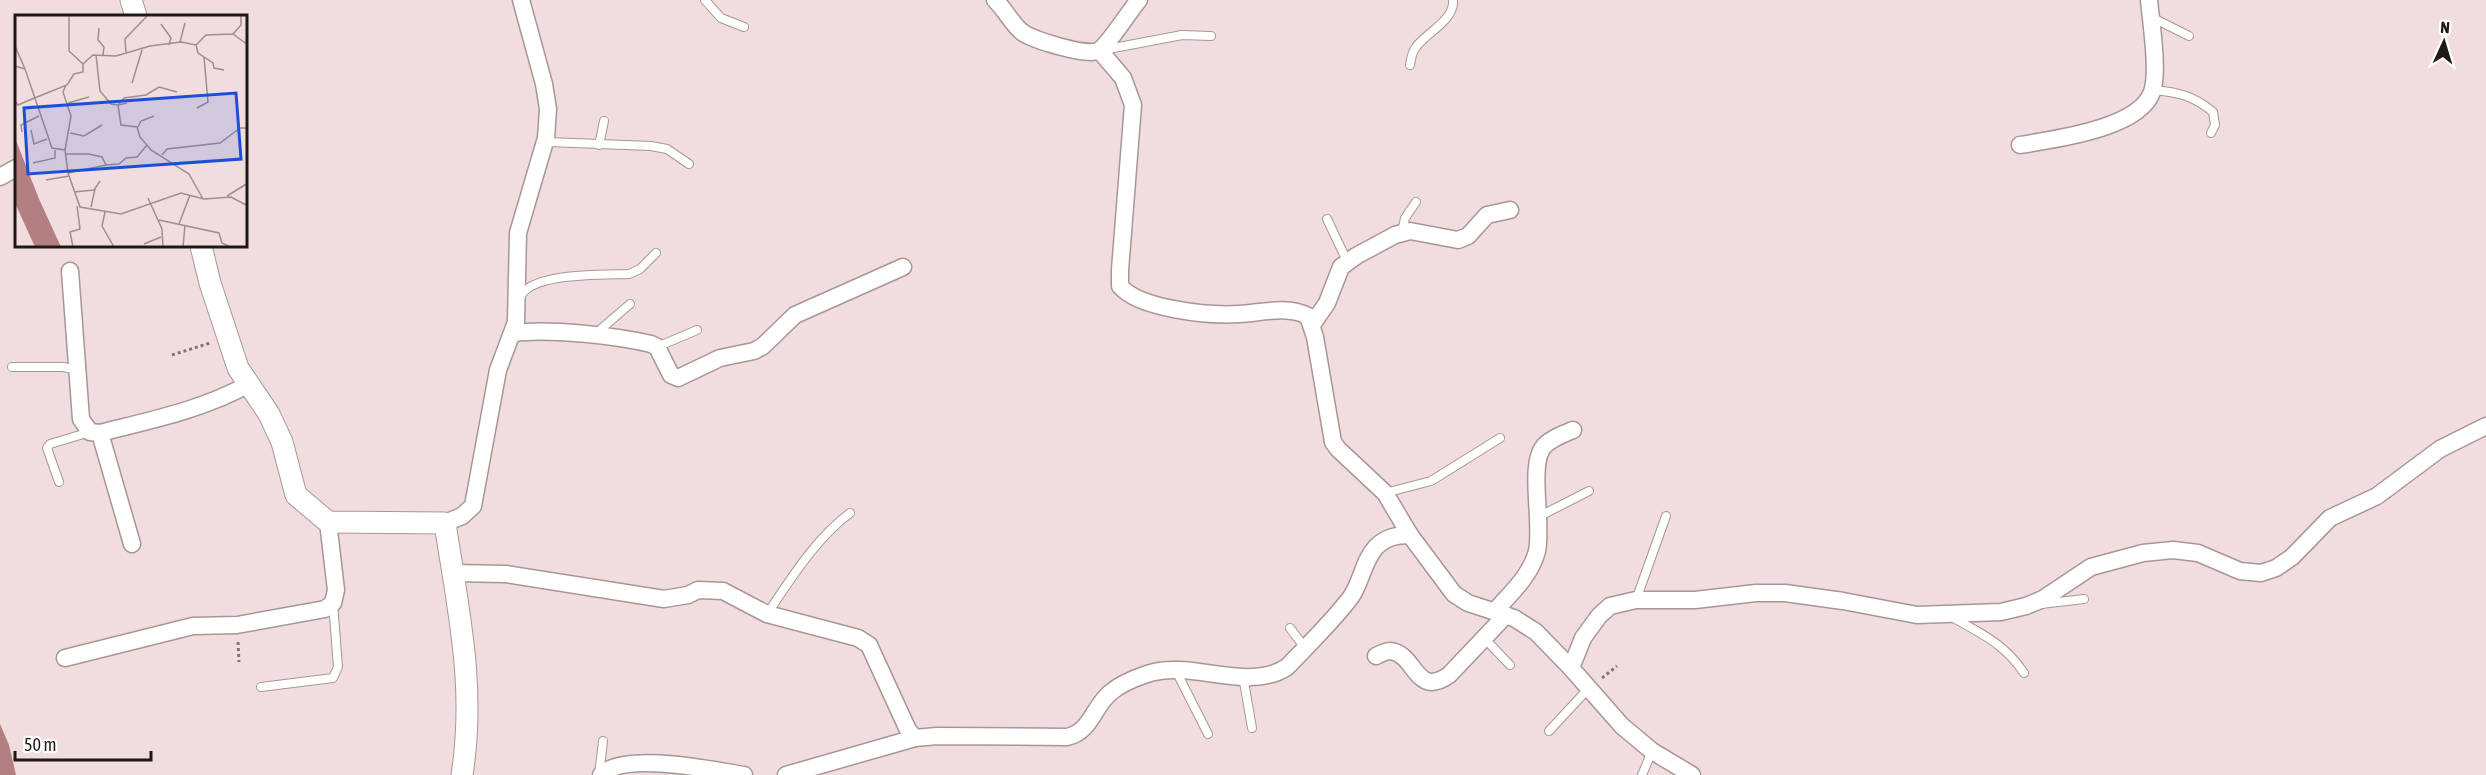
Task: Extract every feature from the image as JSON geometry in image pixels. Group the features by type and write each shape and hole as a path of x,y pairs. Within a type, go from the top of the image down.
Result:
{"street":[{"path":"130,0 136,15"},
{"path":"202,248 238,368 269,414 282,442 296,495 328,522 445,523 462,516 472,506 498,370 514,333 518,307 518,233 545,148 548,109 544,84 521,0"},
{"path":"995,0 1023,33 1063,47 1083,51 1100,51 1123,78 1132,105 1120,286 1133,297 1171,309 1239,314 1269,310 1300,312 1308,316 1312,325 1333,442 1338,450 1385,493 1410,535 1454,594 1468,603 1500,613 1536,632 1622,726 1652,752 1692,775"},
{"path":"1100,51 1139,0"},
{"path":"2020,145 2073,136 2131,116 2141,109 2153,90 2149,0"},
{"path":"0,177 15,169"},
{"path":"1312,325 1327,303 1341,267 1347,261 1402,232 1410,231 1458,240 1468,236 1487,216 1510,210"},
{"path":"514,333 528,331 636,340 657,347 671,375 678,378 720,358 754,351 763,346 795,315 903,267"},
{"path":"70,271 81,419 95,433 132,544"},
{"path":"95,433 221,400 249,384"},
{"path":"1571,668 1583,638 1599,616 1610,606 1636,600 1695,600 1756,593 1785,593 1844,601 1917,615 1947,615 2001,612 2026,606 2043,598 2091,567 2142,553 2173,550 2198,553 2240,571 2261,573 2277,568 2292,557 2330,518 2377,496 2440,449 2486,426"},
{"path":"1377,656 1389,651 1396,653 1422,679 1430,682 1438,681 1449,675 1484,638 1533,563 1540,516 1536,475 1538,459 1543,447 1551,440 1573,430"},
{"path":"65,658 160,632 193,626 237,625 326,609 333,603 336,590 328,522"},
{"path":"445,523 468,682 467,743 462,775"},
{"path":"786,775 915,738 1078,735 1109,694 1122,685 1149,673 1176,671 1269,676 1278,673 1305,648 1352,595 1368,557 1375,548 1383,540 1398,535 1410,535"},
{"path":"453,573 506,574 664,599 710,589 723,591 767,614 858,638 869,645 908,730 915,738"},
{"path":"600,775 616,766 639,763 689,765 744,775"}],"lane":[{"path":"705,0 722,18 744,27"},
{"path":"1410,64 1415,48 1454,8 1453,0"},
{"path":"2151,17 2189,36"},
{"path":"1100,51 1182,35 1211,36"},
{"path":"2153,90 2167,91 2199,100 2213,112 2215,125 2211,133"},
{"path":"599,145 604,121"},
{"path":"545,148 548,142 651,146 667,149 689,164"},
{"path":"1402,232 1405,218 1416,202"},
{"path":"1327,219 1347,261"},
{"path":"518,307 523,291 531,285 548,279 628,274 640,269 656,253"},
{"path":"593,336 630,303"},
{"path":"657,347 698,330"},
{"path":"12,367 63,367 79,370"},
{"path":"59,482 47,448 50,444 95,433"},
{"path":"1385,493 1431,481 1500,438"},
{"path":"1540,516 1589,491"},
{"path":"767,614 800,566 838,522 850,513"},
{"path":"1636,600 1666,516"},
{"path":"2026,606 2084,599"},
{"path":"261,687 333,678 338,667 333,603"},
{"path":"1947,615 2001,645 2011,654 2024,673"},
{"path":"1290,628 1305,648"},
{"path":"1484,638 1510,665"},
{"path":"1176,671 1208,734"},
{"path":"1244,676 1252,728"},
{"path":"1549,731 1588,689"},
{"path":"600,775 603,741"},
{"path":"1642,775 1652,752"}],"path":[{"path":"172,355 206,344 230,343"}],"shaded area":[{"path":"0,724 9,745 16,775 0,775"}]}
